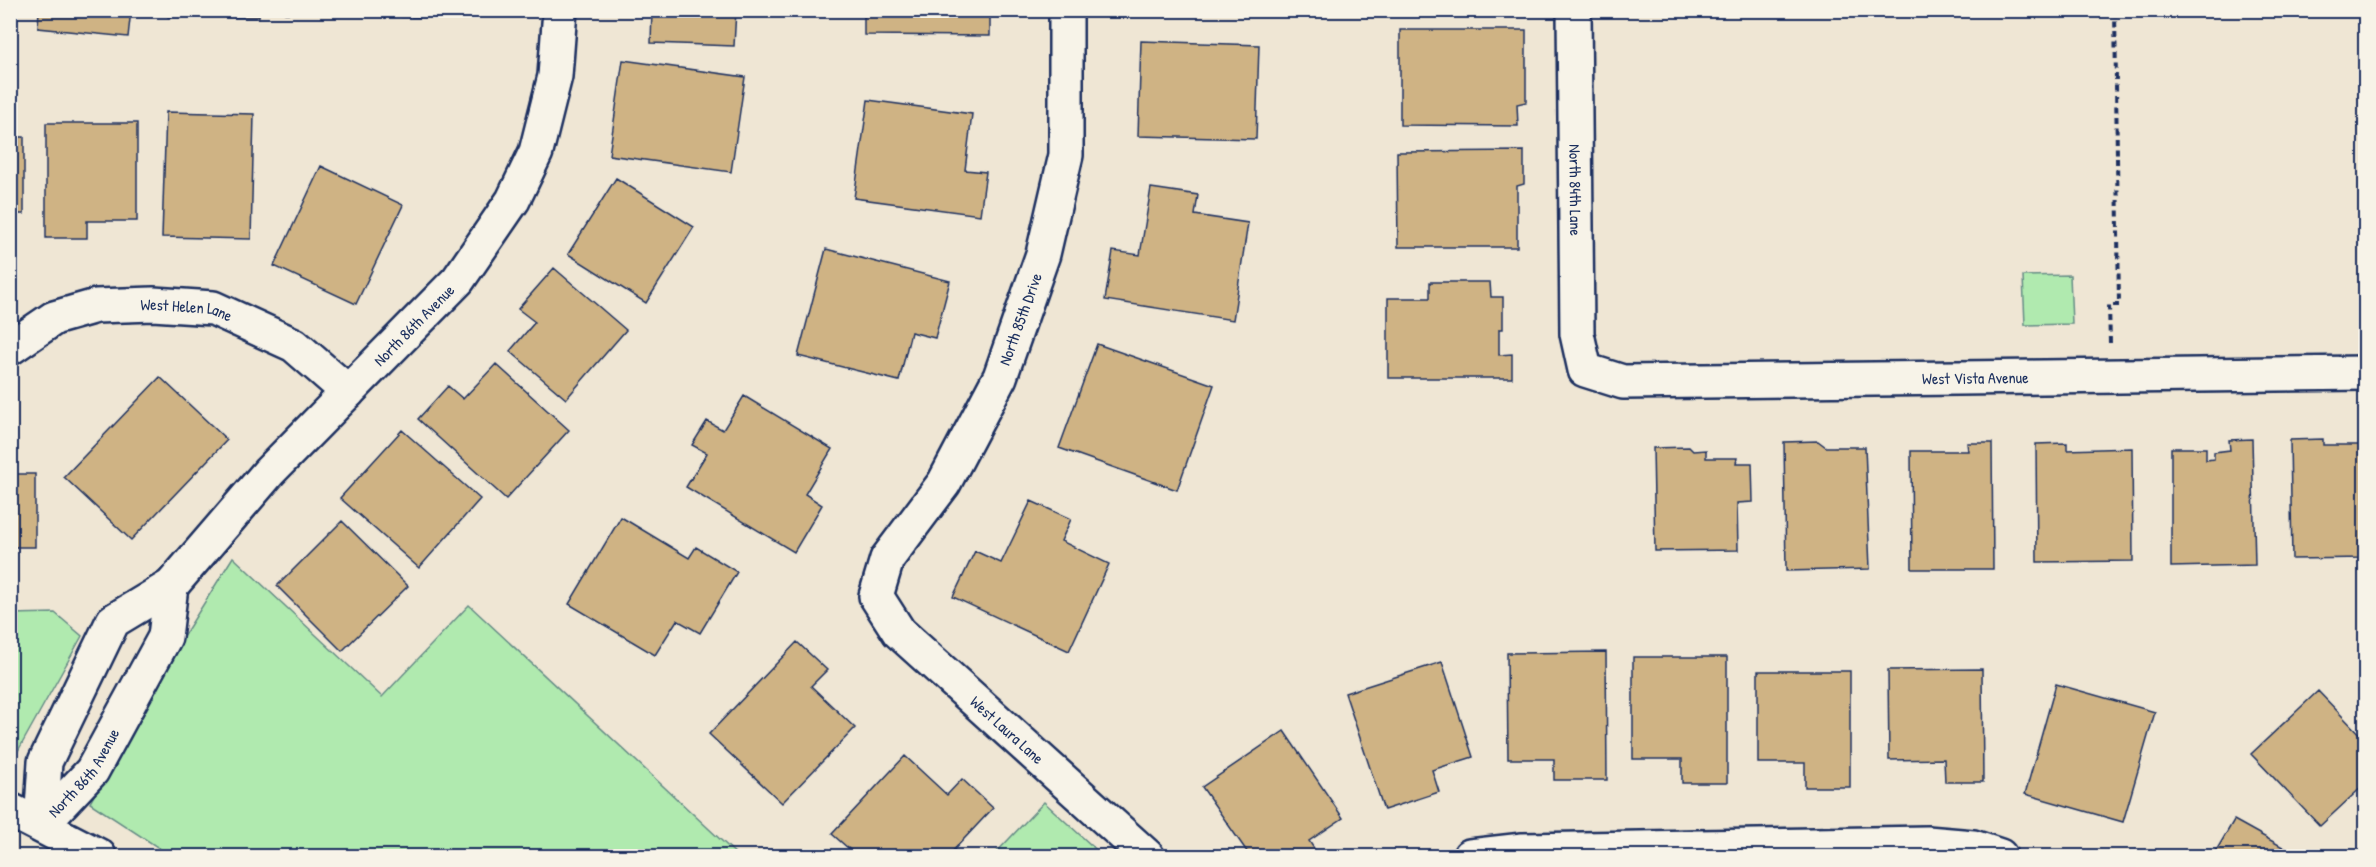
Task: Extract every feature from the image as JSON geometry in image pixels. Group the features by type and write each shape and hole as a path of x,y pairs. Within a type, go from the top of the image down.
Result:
{"street":[{"name":"North 86th Avenue","path":"41,825 45,762 113,621 171,586 269,472 458,280 513,200 536,152 555,76 560,10"},
{"name":"North 85th Drive","path":"876,596 886,559 944,483 1000,377 1043,254 1066,155 1066,10"},
{"name":"North 84th Lane","path":"1574,10 1577,334 1586,370"},
{"name":"West Helen Lane","path":"10,348 54,318 96,306 153,304 213,308 294,345 348,392"},
{"name":"West Vista Avenue","path":"1586,370 1623,382 2366,373"},
{"name":"North 86th Avenue","path":"41,825 92,771 165,637 171,586"},
{"name":"West Laura Lane","path":"876,596 898,632 1147,856"},
{"path":"10,810 99,856"},
{"path":"1470,856 1523,850 1927,843 1973,848 2000,856"}],"path":[{"path":"2110,376 2109,305 2119,305 2115,10"}],"green space":[{"path":"2070,275 2072,324 2025,325 2023,276"},
{"path":"233,557 382,697 469,605 738,856 171,856 90,803 158,677"},
{"path":"55,613 82,636 14,758 10,757 11,614"},
{"path":"1044,802 1103,856 993,856"}],"building":[{"path":"39,10 131,10 128,37 38,28"},
{"path":"168,10 259,10 259,17 168,17"},
{"path":"285,10 379,10 379,13 285,13"},
{"path":"402,10 493,10 493,17 402,17"},
{"path":"652,10 736,10 734,46 651,43"},
{"path":"864,10 990,10 990,36 864,35"},
{"path":"1400,30 1526,30 1526,102 1517,104 1518,126 1400,125"},
{"path":"1141,41 1259,45 1256,139 1138,136"},
{"path":"623,60 745,77 731,172 609,155"},
{"path":"868,100 972,114 965,170 986,172 980,215 854,198"},
{"path":"166,112 254,114 251,239 162,237"},
{"path":"46,123 137,123 137,221 87,221 87,238 46,238"},
{"path":"10,137 24,137 24,214 10,214"},
{"path":"1524,151 1524,184 1517,186 1517,247 1398,247 1397,152"},
{"path":"321,166 403,205 356,304 274,266"},
{"path":"616,178 694,227 646,303 568,254"},
{"path":"1151,188 1198,195 1195,215 1248,223 1233,320 1105,300 1113,251 1140,255"},
{"path":"826,249 950,281 935,338 911,332 899,381 798,356"},
{"path":"554,268 626,330 566,399 510,351 535,322 518,309"},
{"path":"1430,282 1490,282 1491,297 1503,297 1503,329 1499,329 1499,355 1512,354 1512,378 1388,378 1388,298 1430,298"},
{"path":"1097,344 1214,385 1177,490 1059,448"},
{"path":"496,364 569,430 506,499 418,419 448,386 463,399"},
{"path":"160,377 227,440 131,540 64,477"},
{"path":"744,396 832,449 805,494 822,505 794,552 686,487 707,453 692,445 707,421 723,430"},
{"path":"402,430 480,499 419,568 340,498"},
{"path":"2252,439 2255,565 2171,567 2171,448 2206,448 2206,460 2214,459 2214,452 2230,450 2229,440"},
{"path":"2323,439 2323,445 2366,445 2366,558 2292,559 2290,440"},
{"path":"1818,441 1826,447 1865,447 1870,569 1786,571 1784,442"},
{"path":"1967,443 1992,443 1993,569 1912,569 1911,451 1968,451"},
{"path":"2067,443 2067,450 2132,448 2133,561 2037,562 2036,444"},
{"path":"1689,447 1693,451 1706,450 1706,458 1737,458 1736,463 1752,463 1753,502 1737,503 1738,550 1655,551 1653,448"},
{"path":"10,474 35,474 35,547 10,547"},
{"path":"1031,501 1071,519 1061,541 1109,564 1069,651 953,597 975,551 1001,563"},
{"path":"621,517 689,558 696,547 737,572 700,633 677,620 655,655 569,604"},
{"path":"342,521 408,586 342,651 277,586"},
{"path":"797,642 827,670 811,686 855,728 782,803 709,734"},
{"path":"1606,652 1607,780 1554,780 1554,759 1508,759 1507,653"},
{"path":"1633,657 1727,657 1727,783 1682,783 1682,759 1633,759"},
{"path":"1442,662 1473,757 1432,770 1439,792 1384,810 1345,693"},
{"path":"1982,669 1983,782 1945,782 1944,759 1889,760 1888,670"},
{"path":"1758,671 1850,671 1850,787 1805,787 1805,763 1758,763"},
{"path":"2056,684 2155,712 2123,822 2025,794"},
{"path":"2318,691 2366,741 2366,783 2320,826 2251,754"},
{"path":"1284,731 1343,818 1309,841 1319,856 1250,856 1202,787"},
{"path":"905,756 947,795 962,779 993,808 948,856 857,856 832,834"},
{"path":"2234,820 2299,856 2213,856"}]}
